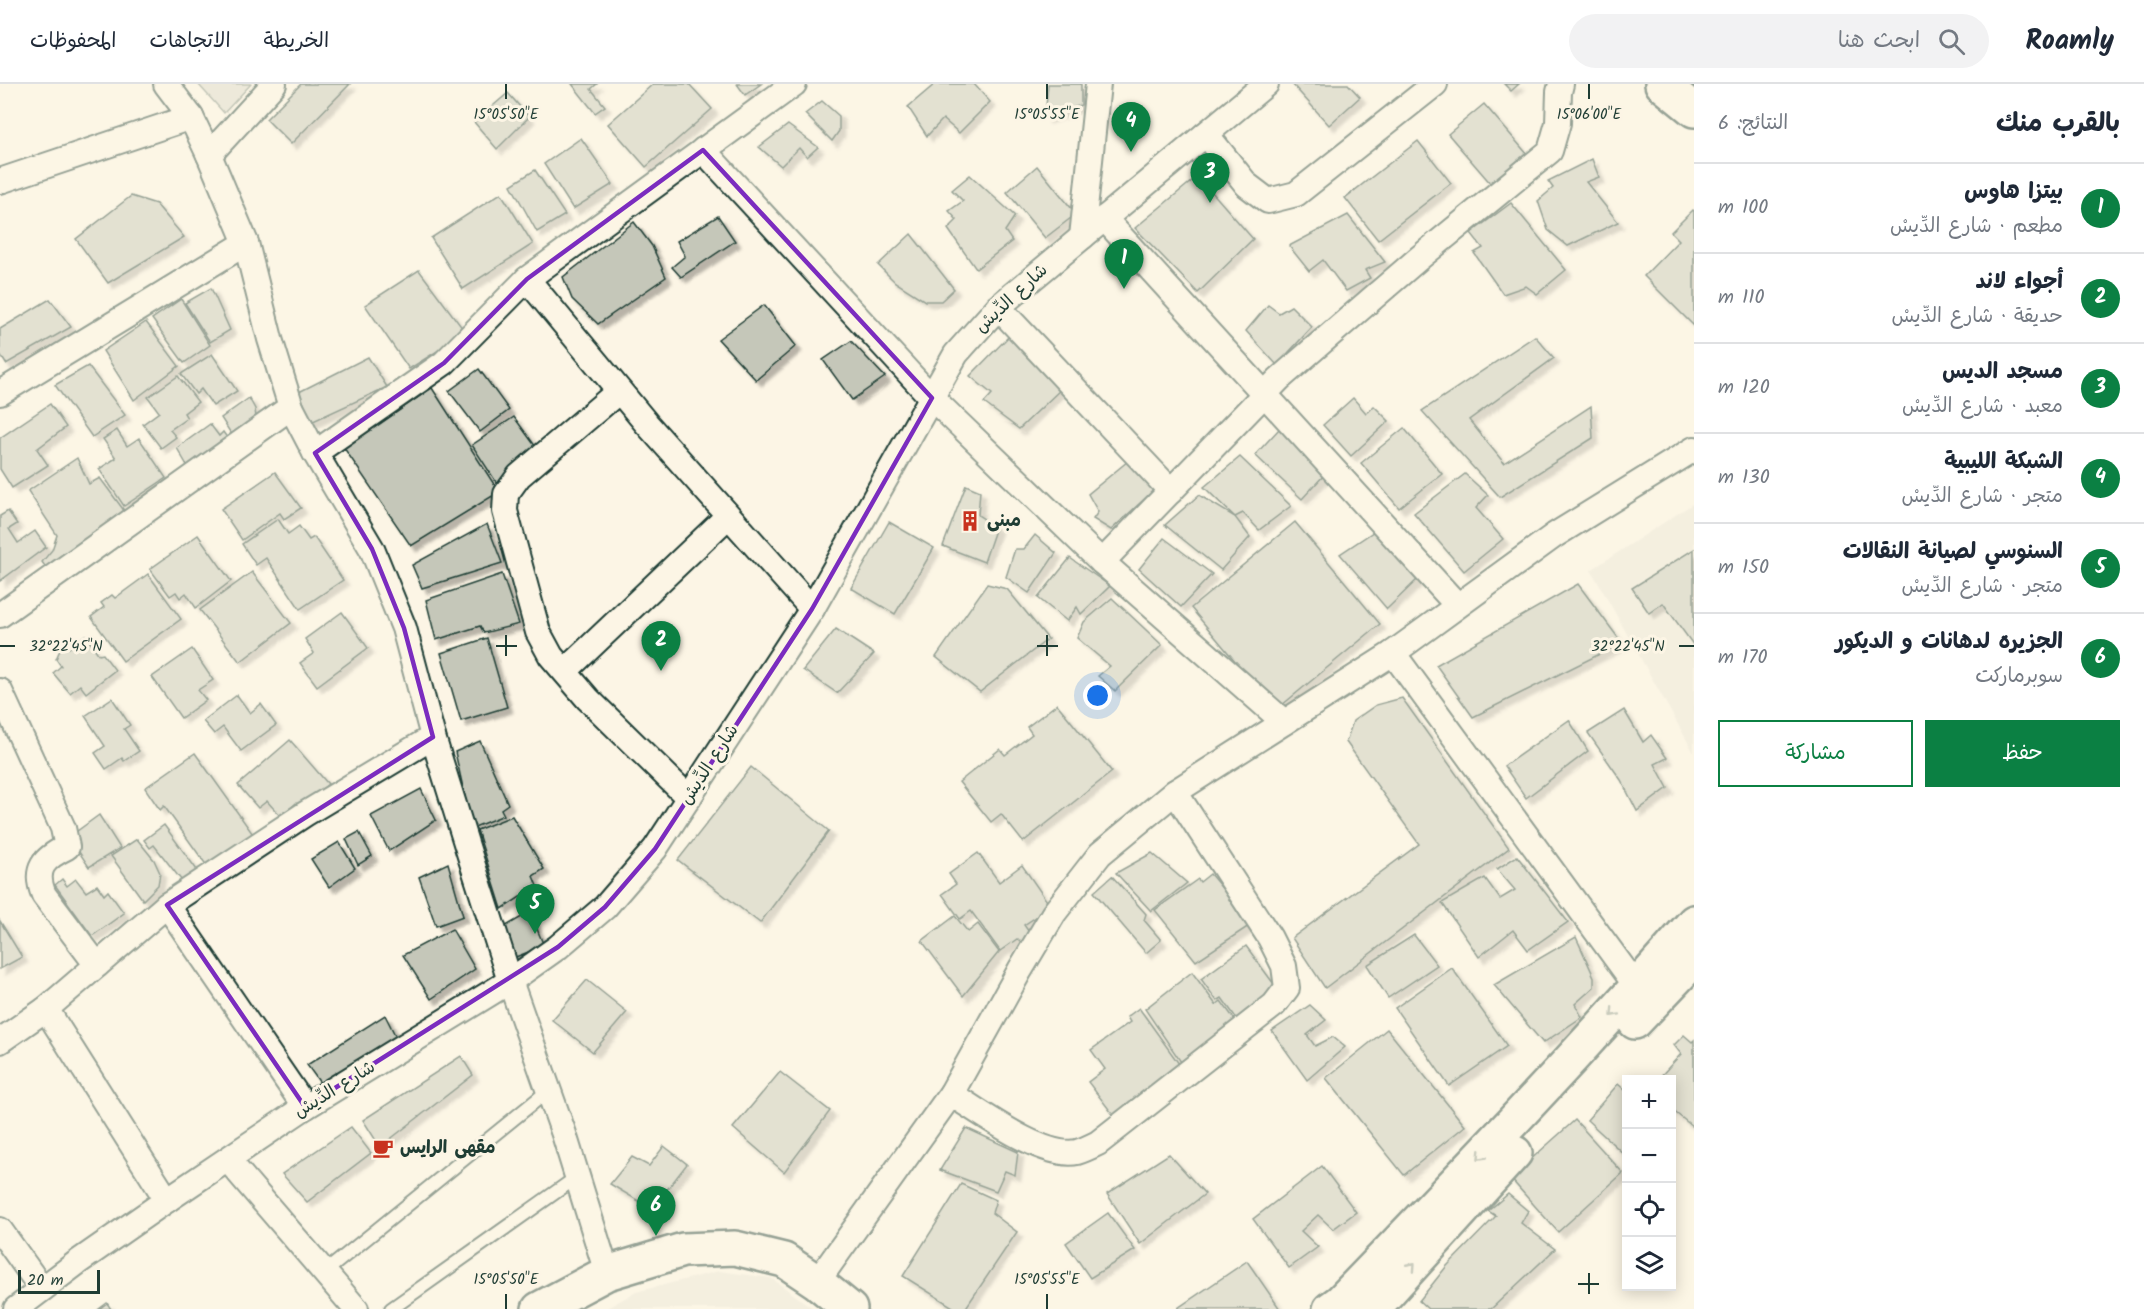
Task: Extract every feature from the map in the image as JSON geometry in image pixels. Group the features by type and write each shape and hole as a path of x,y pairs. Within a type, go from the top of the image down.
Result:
{"main road":[{"path":"1662,84 1694,110"},
{"path":"1330,1309 1492,1144 1694,922"},
{"path":"1373,1309 1546,1118 1694,960"},
{"path":"539,1309 607,1273 684,1250 735,1248 784,1260 817,1282 850,1309"}],"street":[{"path":"166,84 191,117 246,243 270,339 291,407 315,453 372,549 405,628 433,737 510,981 549,1090 607,1273"},
{"path":"209,155 274,84"},
{"path":"315,453 444,363 527,279 794,84"},
{"path":"1082,237 1098,84"},
{"name":"شارع الدِّيسْ","path":"16,1309 167,1200 305,1107 510,981 558,947 605,907 655,849 812,609 956,354 998,307 1266,84"},
{"path":"1206,134 1247,185 1268,201 1296,194 1435,84"},
{"path":"1102,562 1279,379 1418,259 1550,151 1558,123 1559,92 1562,84"},
{"path":"0,181 191,117"},
{"path":"703,150 932,398 1102,562 1284,722"},
{"path":"1104,218 1457,605"},
{"path":"0,393 246,243"},
{"path":"527,279 619,391 812,609"},
{"path":"998,307 1171,491"},
{"path":"619,391 519,476 506,494 505,511 538,632 551,656 588,699 688,798"},
{"path":"0,615 291,407"},
{"path":"817,1282 951,1094 1054,913 1100,854 1175,792 1393,653 1555,535 1694,449"},
{"path":"565,671 728,516"},
{"path":"1393,653 1637,987"},
{"path":"0,692 67,841 67,847 46,859 39,873 40,885 44,895 97,965"},
{"path":"0,1041 46,1009 167,905 305,814 433,737"},
{"path":"951,1094 1031,1143 1052,1150 1076,1152 1098,1143 1274,1005 1287,988 1284,966 1270,938 1175,792"},
{"path":"167,905 305,1107"},
{"path":"46,1009 167,1200"},
{"path":"228,1160 356,1309"},
{"path":"0,1230 42,1289"}],"lane":[{"path":"325,1272 549,1090"},
{"path":"391,1309 577,1178"}],"highlighted area":[{"path":"703,150 932,398 812,609 655,849 605,907 558,947 305,1107 167,905 433,737 404,628 372,549 315,453 444,363 527,279"}],"shaded area":[{"path":"198,84 251,84 224,113"},
{"path":"1694,503 1694,753 1591,570"},
{"path":"719,1271 771,1278 814,1309 605,1309 636,1292"}],"building":[{"path":"301,84 350,84 291,144 266,119"},
{"path":"572,84 597,84 591,89 605,106 595,113"},
{"path":"653,84 689,84 712,109 646,167 608,124"},
{"path":"737,84 761,84 745,95"},
{"path":"935,84 974,84 990,102 959,133 943,119 927,136 908,107"},
{"path":"1048,84 1081,84 1081,105 1045,118"},
{"path":"1292,84 1348,84 1360,97 1329,125"},
{"path":"1504,84 1519,84 1511,91"},
{"path":"508,93 529,117 497,149 474,122"},
{"path":"822,101 839,116 839,131 832,141 805,114"},
{"path":"1484,104 1528,155 1492,185 1448,134"},
{"path":"788,125 818,147 807,157 799,148 781,166 759,147"},
{"path":"581,138 613,184 573,209 544,164"},
{"path":"1418,141 1451,183 1378,240 1345,198"},
{"path":"1592,159 1599,177 1586,182 1618,222 1568,246 1548,230 1538,201 1553,188 1548,181"},
{"path":"1037,166 1076,214 1045,238 1007,192"},
{"path":"535,170 565,215 537,232 511,185"},
{"path":"970,175 1015,216 1005,231 1012,241 976,269 948,229 957,220 949,211 963,201 952,190"},
{"path":"1198,176 1253,239 1198,293 1135,228"},
{"path":"501,193 533,244 463,289 431,238"},
{"path":"131,196 156,204 184,237 108,283 76,239"},
{"path":"1511,203 1566,270 1537,294 1526,286 1503,294 1474,253 1483,248 1471,233"},
{"path":"1693,210 1694,326 1644,276 1679,240 1671,232"},
{"path":"1348,215 1385,262 1365,270 1370,278 1346,291 1323,260 1309,271 1289,246"},
{"path":"718,216 735,241 681,277 672,267 685,256 677,241"},
{"path":"634,222 652,246 666,277 598,324 572,299 563,277"},
{"path":"911,234 954,289 941,301 925,301 895,282 878,265"},
{"path":"419,270 466,333 409,369 365,305"},
{"path":"211,288 230,330 210,342 185,303"},
{"path":"50,299 71,327 6,364 0,354 0,329"},
{"path":"181,299 210,345 184,363 152,319"},
{"path":"764,305 796,346 756,380 718,339"},
{"path":"1268,305 1279,313 1291,306 1312,327 1277,365 1246,331"},
{"path":"146,322 179,366 134,400 103,351"},
{"path":"1010,335 1061,389 1019,429 984,403 992,394 970,376"},
{"path":"1535,336 1554,358 1469,420 1504,463 1591,406 1593,438 1500,497 1422,411"},
{"path":"851,341 885,377 852,400 823,360"},
{"path":"212,354 237,391 213,406 201,389 196,394 181,374"},
{"path":"368,357 387,387 309,423 299,392"},
{"path":"88,366 125,415 92,437 55,385"},
{"path":"479,369 509,410 480,432 449,391"},
{"path":"178,376 198,402 184,413 187,418 170,430 176,437 161,448 143,424 159,412 148,397"},
{"path":"432,388 499,492 411,546 344,448"},
{"path":"249,398 255,409 256,418 237,443 221,418"},
{"path":"1353,398 1366,413 1374,406 1389,421 1351,456 1323,425"},
{"path":"50,404 66,427 37,449 48,465 12,488 0,469 0,438"},
{"path":"514,417 544,458 502,491 472,445"},
{"path":"210,424 219,436 223,432 233,446 192,474 177,448"},
{"path":"1404,428 1442,474 1399,508 1361,463"},
{"path":"1279,429 1325,474 1302,499 1255,455"},
{"path":"117,430 127,446 139,438 166,478 124,506 99,469 116,458 103,439"},
{"path":"1240,457 1291,506 1259,530 1243,513 1235,517 1204,487"},
{"path":"77,458 89,484 100,478 131,520 51,575 42,562 52,550 57,535 28,491"},
{"path":"1128,461 1153,491 1111,530 1093,519 1098,512 1088,494"},
{"path":"275,472 301,508 284,519 280,513 242,540 221,509"},
{"path":"1465,474 1488,495 1476,508 1503,539 1464,571 1414,513"},
{"name":"مبنى","path":"966,485 980,491 978,515 996,527 984,562 943,546"},
{"path":"1199,495 1235,517 1250,537 1221,570 1165,525"},
{"path":"8,511 17,524 9,529 18,543 35,531 46,547 0,581 0,516"},
{"path":"278,519 288,534 299,526 309,540 314,537 343,580 300,609 266,558 256,565 242,544"},
{"path":"889,522 934,548 895,614 851,588"},
{"path":"1295,522 1380,624 1276,710 1191,608"},
{"path":"487,524 502,563 422,588 412,565"},
{"path":"1376,530 1419,578 1387,609 1340,554"},
{"path":"198,535 231,581 196,608 186,593 180,598 176,592 170,596 150,569"},
{"name":"مبنى","path":"1035,535 1056,553 1029,593 1006,577 1015,549 1024,549"},
{"path":"1164,538 1212,574 1181,607 1139,569"},
{"path":"1694,549 1694,646 1663,603 1649,613 1632,588"},
{"path":"1070,558 1110,586 1081,614 1077,607 1067,621 1038,598"},
{"path":"252,572 291,623 240,662 200,610"},
{"path":"148,574 181,619 123,661 91,617 104,607 101,603 112,595 115,598"},
{"path":"502,574 519,624 484,633 480,626 436,640 426,600"},
{"path":"987,584 1007,589 1048,639 980,692 936,657"},
{"path":"1578,584 1622,643 1473,717 1436,665"},
{"path":"1112,598 1162,645 1115,691 1098,676 1110,666 1077,638 1084,622"},
{"path":"342,612 368,648 317,686 300,663 314,653 305,639"},
{"path":"836,629 874,654 837,693 803,670"},
{"path":"85,635 99,655 103,654 115,670 86,693 80,685 70,693 53,673 61,666 56,659 64,641 69,648"},
{"path":"487,638 507,707 461,721 441,653"},
{"path":"192,649 213,680 198,690 206,700 181,718 152,677"},
{"path":"237,695 250,713 261,704 276,725 241,751 223,727 214,734 203,721"},
{"path":"112,698 130,725 124,729 139,751 124,761 122,758 106,769 95,753 105,746 85,716"},
{"path":"1402,698 1509,848 1325,988 1292,938 1419,844 1346,742 1353,721 1376,705"},
{"path":"1057,704 1112,772 1023,842 1001,814 991,822 959,782 1000,749 1005,755 1032,734 1027,727"},
{"path":"1624,710 1643,742 1651,735 1667,758 1655,764 1668,788 1637,811 1621,780 1588,733"},
{"path":"1569,720 1588,751 1526,798 1504,766"},
{"path":"290,740 328,784 300,808 296,803 281,817 267,801 258,808 238,785"},
{"path":"480,741 508,804 501,809 504,815 472,828 455,752"},
{"path":"195,753 255,837 235,851 232,847 207,866 164,806 160,810 145,788"},
{"path":"751,767 829,831 760,923 678,860"},
{"path":"421,789 436,820 389,851 371,816"},
{"path":"99,815 120,848 89,867 69,837"},
{"path":"512,816 544,869 533,876 537,886 502,909 477,830"},
{"path":"164,825 200,874 185,885 154,845 150,848 144,840"},
{"path":"359,832 372,856 358,865 346,839"},
{"path":"137,839 154,860 160,873 158,885 143,900 111,856"},
{"path":"339,842 355,868 329,887 311,859"},
{"path":"978,853 999,882 1022,865 1051,907 1024,925 1031,935 1020,942 1017,939 1000,951 971,911 960,919 942,894 956,884 949,874"},
{"path":"1152,853 1187,883 1151,911 1116,873"},
{"path":"1517,856 1568,922 1528,950 1513,930 1479,957 1442,903 1485,878 1500,899 1515,890 1497,869"},
{"path":"448,863 463,916 436,926 419,877"},
{"path":"1210,874 1252,924 1196,961 1155,910 1198,879 1200,882"},
{"path":"1112,876 1146,914 1144,920 1161,940 1146,953 1094,892"},
{"path":"62,879 67,886 76,879 86,892 97,885 104,895 108,891 124,913 92,936 55,885"},
{"path":"530,912 544,946 513,958 501,929"},
{"path":"955,916 968,932 978,924 999,952 963,996 922,941"},
{"path":"0,921 22,957 0,969"},
{"path":"452,929 475,969 431,999 403,955"},
{"path":"1414,935 1437,965 1388,998 1367,965"},
{"path":"1576,937 1594,977 1594,987 1575,1004 1582,1017 1543,1043 1494,985"},
{"path":"1246,946 1279,991 1237,1019 1222,998 1217,1001 1201,979"},
{"path":"1452,968 1507,1046 1449,1086 1395,1008"},
{"path":"1192,972 1216,1005 1221,1001 1235,1020 1183,1065 1145,1009"},
{"path":"587,980 627,1012 593,1052 552,1020"},
{"path":"1310,1005 1326,1020 1307,1035 1315,1046 1333,1037 1345,1047 1307,1080 1272,1031"},
{"path":"1139,1008 1182,1068 1118,1121 1088,1082 1105,1069 1091,1050 1130,1022 1127,1017"},
{"path":"385,1015 397,1039 323,1087 307,1065"},
{"path":"1387,1029 1465,1126 1404,1175 1326,1078"},
{"path":"1684,1035 1692,1042 1694,1040 1694,1123 1692,1126 1676,1113 1676,1075 1662,1075 1681,1054 1674,1045"},
{"path":"461,1056 473,1075 380,1147 363,1120"},
{"path":"780,1072 830,1111 784,1172 733,1128"},
{"path":"1618,1084 1622,1088 1622,1152 1587,1120"},
{"path":"1575,1120 1622,1172 1558,1232 1510,1178"},
{"path":"351,1127 371,1153 307,1202 282,1174"},
{"path":"966,1128 1018,1152 1015,1175 1005,1171 996,1191 940,1170"},
{"path":"664,1146 687,1164 652,1209 610,1184 632,1157 649,1166"},
{"path":"1169,1154 1205,1194 1140,1244 1107,1194"},
{"path":"1322,1166 1356,1212 1333,1229 1318,1215 1301,1231 1318,1247 1289,1268 1253,1219"},
{"path":"961,1184 996,1200 992,1213 1017,1232 965,1309 956,1309 903,1276"},
{"path":"1508,1194 1528,1211 1521,1223 1555,1249 1491,1309 1428,1309 1419,1301 1446,1267 1496,1216 1488,1211"},
{"path":"1108,1213 1135,1250 1090,1278 1066,1243"},
{"path":"1247,1261 1280,1309 1178,1309 1178,1308"},
{"path":"107,1303 111,1309 99,1309"}],"place":[{"name":"الشبكة الليبية","path":"1131,152"},
{"name":"مسجد الديس","path":"1210,203"},
{"name":"بيتزا هاوس","path":"1124,289"},
{"name":"مبنى","path":"970,521"},
{"name":"أجواء لاند","path":"661,671"},
{"name":"السنوسي لصيانة النقالات","path":"535,934"},
{"name":"مقهى الرايس","path":"383,1148"},
{"name":"الجزيره لدهانات و الديكور","path":"656,1236"}]}
